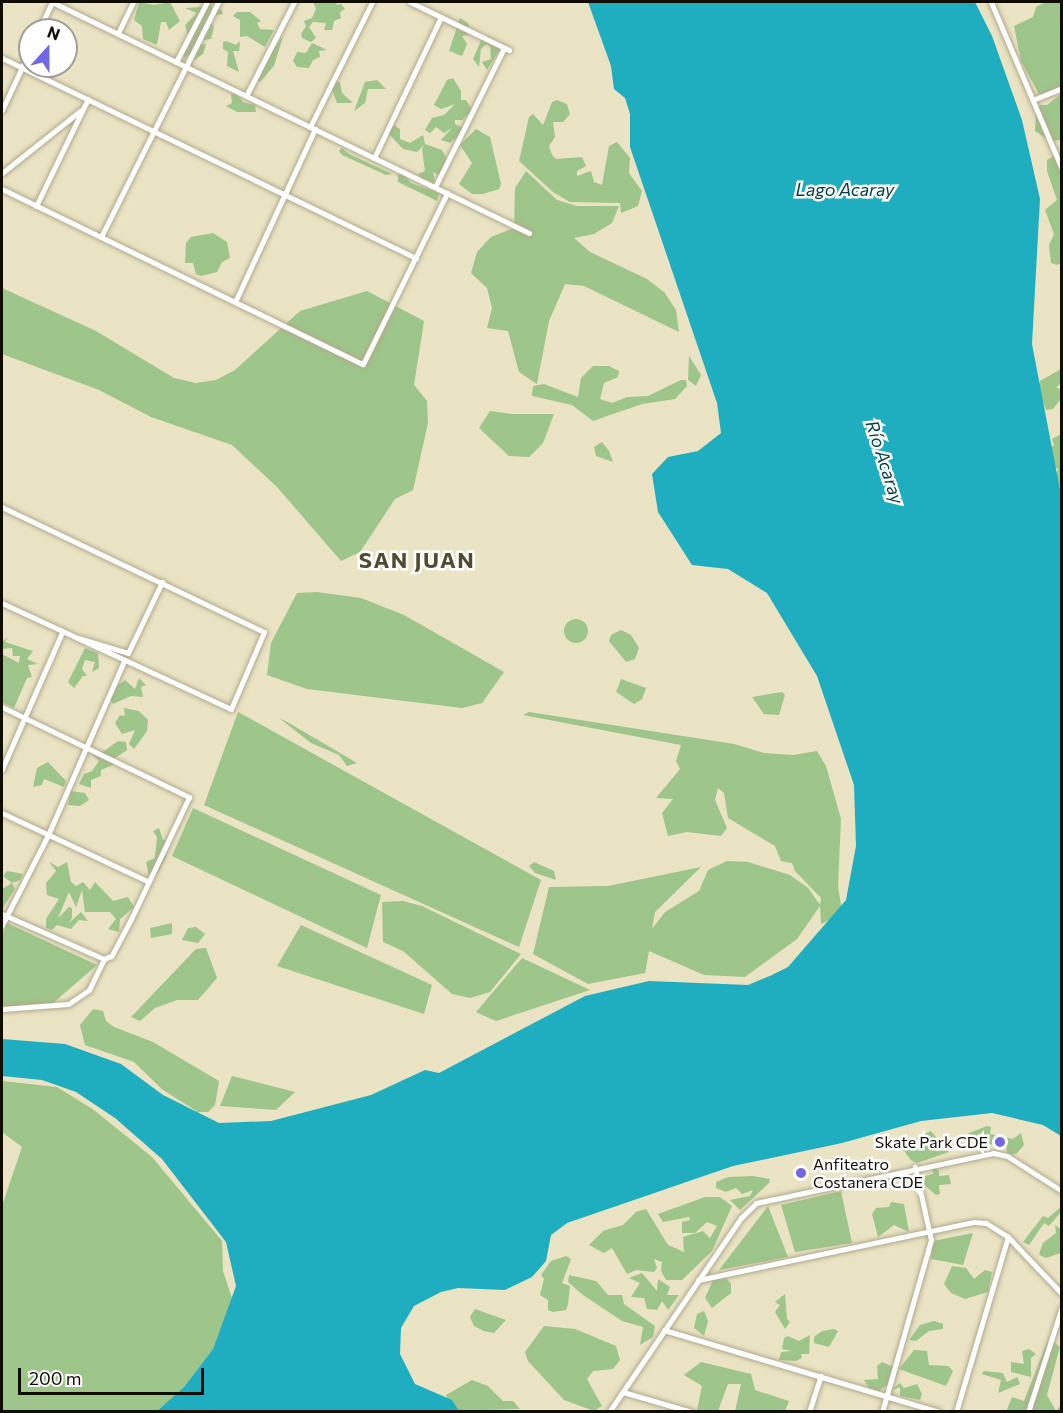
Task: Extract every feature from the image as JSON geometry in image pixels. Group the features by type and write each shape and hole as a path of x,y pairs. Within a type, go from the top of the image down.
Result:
{"street":[{"path":"45,18 52,2 530,233"},
{"path":"118,33 133,2"},
{"path":"176,62 207,2"},
{"path":"101,237 218,2"},
{"path":"246,96 294,2"},
{"path":"235,302 372,2"},
{"path":"410,2 506,49 435,187"},
{"path":"991,2 1035,99 1062,169"},
{"path":"374,158 441,17"},
{"path":"2,58 18,65"},
{"path":"2,110 18,76"},
{"path":"45,78 416,258"},
{"path":"1035,99 1062,88"},
{"path":"36,206 88,99"},
{"path":"2,173 82,110"},
{"path":"2,189 363,364 447,193"},
{"path":"2,507 264,632 231,709 2,603"},
{"path":"77,639 128,653 162,582"},
{"path":"2,770 27,719 62,632"},
{"path":"2,925 4,915 48,835 124,661"},
{"path":"2,707 189,798 111,956 104,959 89,990 75,1002 2,1009"},
{"path":"2,813 149,882"},
{"path":"4,915 104,959"},
{"path":"609,1412 698,1280 756,1203 915,1167 993,1153 1007,1156 1062,1191"},
{"path":"882,1412 927,1258 929,1233 915,1167"},
{"path":"698,1280 974,1222 986,1223 1008,1237 1062,1294"},
{"path":"956,1412 1008,1237"},
{"path":"1028,1412 1062,1307"},
{"path":"664,1330 939,1412"},
{"path":"809,1412 821,1376"},
{"path":"623,1392 692,1412"}],"green space":[{"path":"139,2 154,5 170,2 180,21 169,30 166,22 161,22 157,45 143,39 142,26 134,20"},
{"path":"211,2 212,10 221,9 223,14 207,17 214,27 211,39 201,40 200,45 206,44 203,54 194,60 189,55 184,58 180,49 189,38 185,25 197,13 185,8 204,7"},
{"path":"313,2 338,2 336,5 341,4 345,9 340,12 341,18 334,21 332,30 324,30 326,23 313,22 309,27 316,38 311,42 302,38 301,34 306,26 304,21 312,18 316,9"},
{"path":"1046,2 1061,2 1061,87 1040,96 1021,61 1014,26 1033,17 1036,7"},
{"path":"237,12 250,12 261,21 257,23 260,29 274,30 265,47 247,36 240,37 240,20 233,16"},
{"path":"460,18 469,24 468,35 462,36 467,44 462,56 449,51"},
{"path":"283,36 274,66 260,82 256,80 262,65"},
{"path":"483,36 489,36 500,49 487,70 482,62 491,59 490,46 486,44 481,49 479,67 473,59"},
{"path":"240,41 239,51 233,51 239,72 227,66 228,52 223,49 223,42 236,45"},
{"path":"312,43 327,50 319,51 320,57 313,60 309,68 297,67 293,61 297,52 306,53"},
{"path":"453,78 461,91 461,100 466,100 472,110 462,120 455,120 455,124 466,129 450,143 441,140 452,128 444,133 436,127 430,133 425,130 432,118 444,115 455,104 441,109 434,105 447,80"},
{"path":"377,80 386,89 368,89 365,103 354,111 365,82"},
{"path":"336,81 340,83 342,93 353,103 337,103 331,87"},
{"path":"236,93 243,102 255,105 256,112 237,112 226,106 232,103 231,94"},
{"path":"1061,94 1061,140 1050,141 1035,131 1036,114 1040,105 1047,105"},
{"path":"557,100 567,104 570,114 563,122 553,122 555,137 549,146 552,155 556,159 582,157 586,166 577,171 577,176 591,171 594,182 602,185 609,146 617,142 630,158 629,173 642,191 638,206 621,213 620,203 570,202 553,192 519,161 529,117 533,114 543,125 552,102"},
{"path":"392,124 400,129 400,139 410,143 423,135 425,144 442,150 446,157 443,177 433,172 435,183 421,178 418,174 425,171 422,149 424,145 417,152 403,149 389,134"},
{"path":"476,129 490,137 501,184 499,189 483,194 472,194 459,184 472,163 460,145"},
{"path":"342,148 349,154 392,174 386,175 342,155 339,151"},
{"path":"1061,152 1062,263 1057,265 1051,263 1049,245 1054,234 1045,210 1057,200 1047,171 1047,160"},
{"path":"526,171 557,200 577,206 619,206 612,223 594,234 574,238 590,252 647,279 664,292 676,310 679,332 584,286 565,284 549,321 537,384 519,372 508,331 487,328 492,308 487,288 471,273 477,252 491,237 514,228 515,188"},
{"path":"403,174 411,183 439,193 437,201 398,182 398,175"},
{"path":"213,233 227,242 230,258 222,262 217,272 201,276 196,274 193,263 185,263 186,243 191,237"},
{"path":"2,288 96,331 174,378 196,383 216,380 235,370 300,311 367,291 424,321 414,385 427,401 428,423 413,490 395,499 360,552 341,561 277,487 232,445 151,417 99,390 2,354"},
{"path":"689,356 701,375 696,386 688,380"},
{"path":"593,366 609,366 619,371 618,377 604,383 600,399 612,403 627,397 648,396 681,380 686,380 687,386 675,399 642,404 593,421 572,405 532,396 533,386 544,384 578,397 581,378"},
{"path":"1061,369 1061,383 1056,388 1061,389 1060,400 1053,409 1046,410 1038,389 1040,381"},
{"path":"490,411 511,414 554,414 543,443 529,457 509,456 479,428"},
{"path":"1061,434 1061,503 1053,488 1058,469 1052,465 1047,451 1054,445 1052,439"},
{"path":"602,442 613,462 596,456 594,447"},
{"path":"317,592 361,598 404,615 504,672 482,703 462,708 307,689 267,675 271,643 297,593"},
{"path":"576,619 581,620 587,626 587,636 581,642 576,643 571,642 565,636 564,631 565,626 571,620"},
{"path":"621,630 631,635 639,648 635,659 626,662 609,641 611,635"},
{"path":"8,637 5,642 33,651 27,659 38,664 28,665 32,677 27,678 14,708 2,702 2,654 19,663 20,656 13,656 12,648 2,649 2,642"},
{"path":"85,648 98,653 99,668 92,672 95,662 85,660 82,669 87,676 83,676 74,688 68,682"},
{"path":"139,678 146,685 141,687 143,697 131,696 113,704 110,700 117,686 125,680 135,689"},
{"path":"621,679 646,688 642,699 634,704 616,692"},
{"path":"782,692 785,695 779,715 764,714 752,697"},
{"path":"124,708 139,711 148,720 147,731 134,749 129,744 135,730 122,734 115,723 120,715 125,716"},
{"path":"238,712 541,880 519,947 204,805"},
{"path":"529,712 734,744 764,753 793,755 817,751 826,766 841,819 838,887 842,910 836,917 821,924 820,906 797,939 745,977 704,975 649,951 645,973 588,984 533,954 549,887 608,886 701,867 655,912 652,929 665,912 699,891 708,870 727,861 748,862 790,875 808,888 820,905 821,898 795,871 792,863 781,861 775,846 728,818 724,793 718,788 715,800 727,828 721,836 687,832 668,836 662,813 673,799 656,798 680,769 676,761 681,745 523,715"},
{"path":"279,718 357,763 347,766 339,755 311,743"},
{"path":"118,741 126,742 127,750 115,758 115,764 101,770 101,776 91,780 91,788 79,784 84,774 92,771 99,761 88,751 103,752"},
{"path":"48,762 66,781 64,787 44,779 42,785 33,787 37,768"},
{"path":"71,791 85,793 89,800 80,806 68,805"},
{"path":"193,808 381,895 367,948 172,856"},
{"path":"159,828 163,840 167,840 166,857 158,873 150,879 146,862 155,858 157,837 153,831"},
{"path":"49,862 58,867 67,862 71,882 76,886 83,882 90,890 95,882 113,901 128,897 134,907 120,919 119,932 108,929 116,919 110,912 85,912 82,890 76,907 69,892 58,918 69,907 72,908 72,918 68,924 81,912 88,921 79,920 71,929 57,925 52,930 46,928 46,919 59,899 47,895 46,883 56,871"},
{"path":"534,862 554,871 556,880 535,873 529,866"},
{"path":"7,871 23,874 20,880 12,883 3,876"},
{"path":"12,883 15,889 2,909 2,889"},
{"path":"403,901 422,906 521,954 490,992 470,998 452,994 403,951 383,942 382,902"},
{"path":"7,923 97,965 53,1003 2,1007 2,935"},
{"path":"172,923 172,934 151,938 150,928"},
{"path":"301,925 432,985 424,1014 277,966"},
{"path":"196,927 205,934 198,943 182,940 188,928"},
{"path":"206,948 217,978 198,1000 177,1000 155,1008 140,1021 131,1017 196,949"},
{"path":"522,958 590,990 496,1021 476,1012"},
{"path":"93,1009 103,1011 106,1021 114,1027 153,1042 219,1081 215,1105 208,1112 198,1112 163,1090 134,1062 85,1045 80,1025"},
{"path":"232,1076 295,1092 276,1110 220,1106"},
{"path":"2,1081 57,1087 94,1110 152,1157 222,1241 223,1271 232,1298 213,1349 184,1387 157,1411 2,1411 2,1206 22,1147 2,1132"},
{"path":"987,1126 991,1127 990,1134 1013,1139 1021,1133 1024,1145 1016,1154 1007,1154 1006,1146 988,1144 989,1134 983,1140 967,1138 969,1133"},
{"path":"931,1131 949,1152 917,1163 911,1160 900,1146 904,1140 916,1145 918,1137"},
{"path":"932,1167 939,1171 939,1176 949,1175 951,1184 939,1185 940,1194 936,1195 923,1184 925,1176 933,1174"},
{"path":"753,1176 770,1179 769,1183 740,1210 730,1200 750,1196 753,1190 742,1194 736,1188 726,1192 716,1188 716,1182 728,1177"},
{"path":"841,1191 852,1243 795,1252 781,1205"},
{"path":"705,1197 720,1197 732,1206 712,1251 682,1280 666,1280 661,1271 662,1262 654,1259 657,1268 654,1272 636,1270 627,1274 612,1248 604,1253 589,1245 603,1231 623,1225 636,1212 646,1209 668,1245 684,1252 683,1237 703,1231 710,1238 717,1226 707,1222 695,1233 682,1233 682,1222 690,1220 689,1217 663,1222 658,1214"},
{"path":"891,1202 904,1204 909,1232 894,1225 878,1237 872,1214 876,1208 889,1207"},
{"path":"768,1206 788,1257 719,1270"},
{"path":"1062,1206 1061,1212 1049,1226 1044,1223 1029,1245 1023,1242 1043,1216 1048,1218"},
{"path":"1055,1225 1061,1229 1061,1253 1046,1258 1039,1255 1040,1251 1043,1243 1056,1233"},
{"path":"973,1233 963,1265 931,1259 933,1241"},
{"path":"566,1256 571,1259 562,1283 570,1286 568,1304 566,1310 553,1312 548,1310 548,1300 540,1295 544,1279 541,1275 551,1261"},
{"path":"952,1266 966,1268 974,1279 985,1270 992,1272 988,1292 965,1299 951,1293 944,1284"},
{"path":"642,1273 657,1291 658,1279 670,1287 667,1295 679,1295 668,1310 662,1301 657,1310 647,1309 644,1298 631,1297 640,1283 629,1278"},
{"path":"569,1275 596,1281 608,1295 622,1295 624,1304 655,1326 653,1337 640,1345 643,1327 622,1321 583,1295 568,1282"},
{"path":"726,1278 731,1284 731,1293 712,1308 705,1298 713,1280"},
{"path":"785,1294 787,1319 790,1322 785,1329 775,1312 780,1305 775,1302"},
{"path":"475,1309 506,1320 494,1333 484,1331 474,1326 470,1317"},
{"path":"704,1311 708,1321 704,1336 694,1328 697,1314"},
{"path":"934,1321 943,1324 943,1329 929,1331 916,1341 909,1340 920,1325"},
{"path":"544,1326 575,1329 616,1346 620,1360 613,1369 593,1371 587,1379 602,1406 594,1411 564,1400 528,1361 525,1352"},
{"path":"834,1329 838,1331 829,1347 814,1343 814,1337 822,1331"},
{"path":"810,1335 809,1354 801,1354 802,1358 796,1361 779,1360 781,1352 792,1351 782,1349 784,1338 788,1336 799,1341"},
{"path":"1054,1342 1060,1347 1047,1395 1056,1411 1061,1405 1061,1411 1006,1412 1012,1397 1024,1401 1047,1343"},
{"path":"1029,1349 1036,1354 1031,1358 1031,1377 1011,1372 1011,1362 1024,1364 1022,1351"},
{"path":"914,1350 927,1351 929,1365 948,1366 953,1371 946,1386 899,1369"},
{"path":"701,1362 751,1374 755,1390 789,1401 785,1411 735,1411 741,1384 728,1384 718,1411 697,1410 702,1386 684,1375"},
{"path":"882,1362 894,1367 888,1384 879,1391 869,1388 864,1380 878,1379 877,1366"},
{"path":"984,1371 1003,1373 1007,1382 1017,1377 1020,1384 998,1393 1001,1380 982,1374"},
{"path":"472,1380 488,1386 503,1401 513,1401 520,1409 452,1411 446,1395"},
{"path":"900,1383 904,1388 917,1384 922,1394 920,1400 900,1396 900,1387 890,1391"}],"water":[{"name":"Lago Acaray","path":"588,2 975,2 992,36 1022,120 1040,199 1032,344 1061,495 1061,1136 1043,1125 992,1113 921,1121 842,1143 733,1166 567,1223 551,1235 546,1261 532,1277 505,1290 458,1288 441,1292 414,1306 401,1328 400,1354 415,1384 452,1400 459,1411 157,1411 184,1387 213,1349 236,1286 226,1242 162,1159 115,1118 76,1092 42,1080 2,1076 2,1039 65,1044 121,1064 163,1095 219,1123 271,1121 371,1095 425,1070 439,1073 585,996 649,981 748,985 788,967 846,900 856,846 854,785 817,676 767,593 728,569 692,565 658,512 652,474 668,457 698,451 721,433 717,403 630,147 630,114 625,98 614,89 611,66"}],"place":[{"name":"Skate Park CDE","path":"1000,1142"},
{"name":"Anfiteatro Costanera CDE","path":"801,1173"}],"district":[{"name":"SAN JUAN","path":"417,560"}],"water label":[{"name":"Río Acaray","path":"885,462"}]}
